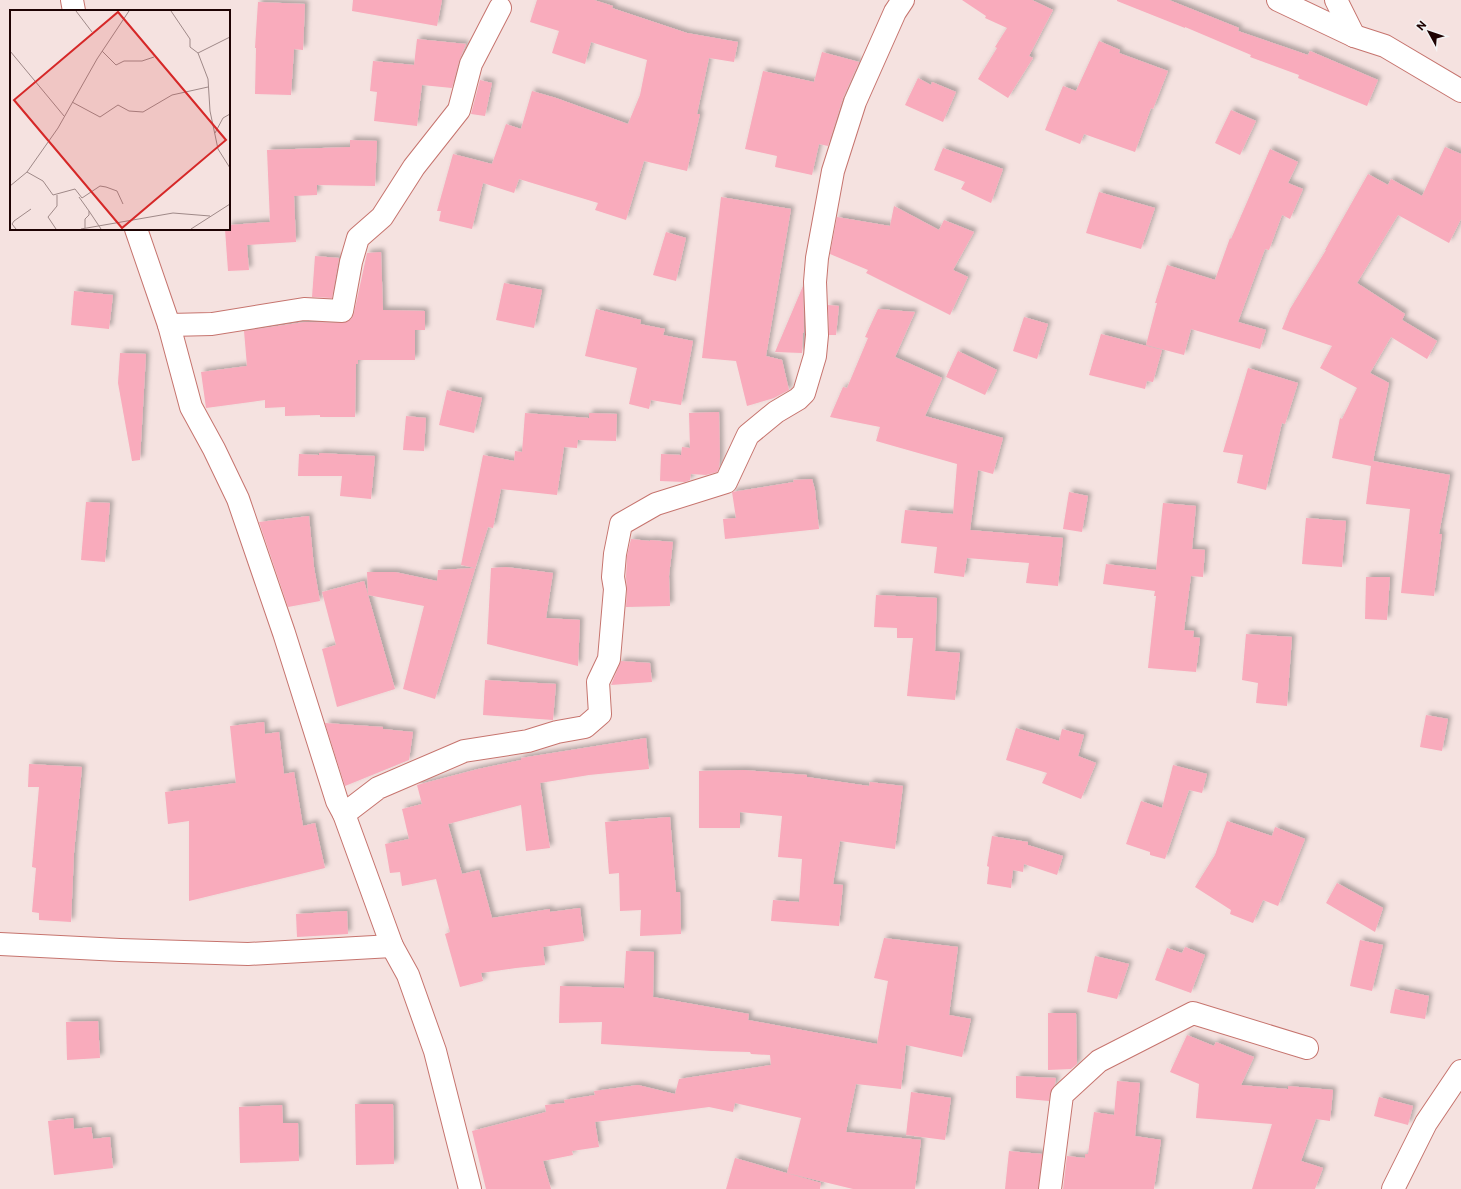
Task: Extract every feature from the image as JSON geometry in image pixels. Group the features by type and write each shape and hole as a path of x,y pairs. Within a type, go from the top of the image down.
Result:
{"street":[{"path":"72,0 74,10"},
{"path":"344,814 378,788 464,751 528,741 557,732 585,727 600,714 598,682 609,659 615,589 613,577 615,554 621,524 656,504 726,482 748,435 776,412 798,399 804,393 815,356 817,335 815,282 817,258 833,171 855,102 895,12 903,0"},
{"path":"1278,0 1354,36 1385,46 1461,91"},
{"path":"1336,0 1354,36"},
{"path":"169,325 212,324 304,309 342,311 351,262 358,238 382,217 414,167 459,110 471,64 500,8"},
{"path":"136,230 169,325 190,407 214,449 238,500 284,633 337,801 344,814 392,946 408,975 435,1051 470,1189"},
{"path":"0,944 248,954 392,946"},
{"path":"1050,1189 1062,1095 1100,1061 1193,1013 1307,1048"},
{"path":"1393,1189 1426,1123 1461,1071"}],"building":[{"path":"353,0 442,0 437,26 352,11"},
{"path":"537,0 594,0 613,6 612,8 687,33 738,42 734,62 709,58 697,114 700,114 687,171 644,161 626,220 595,210 598,203 519,179 514,193 483,183 472,229 439,221 441,211 437,211 453,154 492,164 506,124 521,129 532,91 628,124 640,95 647,60 591,42 585,64 552,53 559,31 530,22"},
{"path":"962,0 1032,0 1053,10 1029,56 1033,58 1008,98 978,79 1007,28 985,18 986,16"},
{"path":"1117,0 1169,0 1239,28 1238,31 1308,55 1310,51 1378,80 1367,106 1298,78 1299,75 1250,57 1251,55"},
{"path":"258,2 305,4 303,50 294,49 291,95 255,94 255,48"},
{"path":"417,39 466,44 459,61 452,88 422,85 417,126 374,121 377,92 370,91 373,61 414,65"},
{"path":"1099,41 1120,50 1119,53 1168,71 1153,109 1151,108 1135,152 1084,134 1080,144 1045,130 1063,86 1076,91"},
{"path":"822,52 859,62 843,98 828,146 819,144 812,175 775,167 777,156 745,149 763,71 814,82"},
{"path":"918,78 931,85 932,82 956,92 943,122 905,105"},
{"path":"480,80 492,83 485,116 471,114"},
{"path":"1231,110 1256,121 1240,155 1215,143"},
{"path":"350,140 377,141 375,186 317,185 317,195 294,196 296,242 247,245 249,270 228,271 225,230 230,230 230,225 270,222 267,150 350,147"},
{"path":"1445,147 1461,154 1461,219 1449,243 1398,215 1357,283 1405,314 1402,320 1437,341 1427,359 1391,337 1370,373 1389,383 1373,461 1450,475 1439,534 1442,534 1434,596 1401,593 1410,509 1366,504 1371,466 1332,458 1340,418 1342,419 1357,388 1320,368 1332,346 1282,329 1290,309 1326,250 1368,174 1388,185 1391,179 1422,196"},
{"path":"943,148 1003,169 991,203 961,189 965,182 934,170"},
{"path":"1270,149 1298,162 1288,183 1303,189 1290,219 1282,215 1269,250 1265,249 1238,322 1266,330 1260,349 1191,329 1184,355 1146,345 1157,303 1155,303 1167,265 1215,280 1230,238 1231,239"},
{"path":"1099,192 1155,208 1141,249 1086,233"},
{"path":"721,197 791,209 766,356 782,360 789,390 774,398 747,406 736,361 702,358"},
{"path":"894,206 939,230 944,220 974,232 953,270 968,277 950,315 866,273 868,270 830,254 837,217 890,226"},
{"path":"666,232 686,238 676,281 653,275"},
{"path":"381,252 383,310 425,311 425,330 415,330 415,360 358,360 358,364 356,364 355,417 320,417 320,415 285,416 285,407 265,408 265,400 206,408 201,372 247,366 244,331 305,322 347,322 352,318 354,313 367,253"},
{"path":"315,256 339,258 332,298 312,297"},
{"path":"504,283 542,290 534,328 496,320"},
{"path":"803,286 804,333 803,332 802,353 775,352"},
{"path":"74,291 113,295 109,329 71,325"},
{"path":"828,305 839,306 836,335 829,335"},
{"path":"596,309 641,320 640,324 665,329 663,335 693,341 681,405 651,400 649,409 629,404 637,368 585,356"},
{"path":"878,309 915,312 895,357 942,378 925,416 1003,438 993,474 978,470 970,530 1063,538 1058,586 1026,583 1029,563 967,558 964,577 934,573 937,547 901,543 905,510 953,514 957,464 876,441 880,427 830,417 843,387 847,388 868,338 865,337"},
{"path":"1024,317 1048,324 1037,359 1013,351"},
{"path":"1101,334 1162,350 1153,382 1147,381 1145,389 1089,375"},
{"path":"958,351 997,370 985,395 946,377"},
{"path":"120,353 146,354 140,460 132,461 118,383"},
{"path":"1248,368 1298,383 1285,424 1282,423 1266,490 1237,483 1243,455 1223,452"},
{"path":"447,390 482,398 474,433 439,425"},
{"path":"719,412 720,457 717,472 706,475 691,474 690,480 685,482 660,481 661,454 681,455 682,447 690,448 689,413"},
{"path":"525,413 589,418 589,413 617,414 616,441 578,440 577,448 564,447 557,495 501,489 493,528 488,527 435,699 403,689 424,606 368,595 367,572 395,572 437,581 438,570 475,568 461,565 483,455 514,461 515,451 522,452"},
{"path":"406,416 426,418 424,451 403,450"},
{"path":"319,453 375,456 371,499 340,496 342,476 298,476 299,454 319,455"},
{"path":"812,479 815,490 819,529 725,539 723,519 736,518 732,492 794,482 793,480"},
{"path":"1069,492 1088,496 1082,532 1063,529"},
{"path":"86,502 110,503 105,562 81,560"},
{"path":"1163,503 1196,506 1192,549 1205,550 1203,577 1191,576 1184,630 1194,631 1193,637 1200,638 1196,672 1148,668 1156,596 1154,596 1155,591 1103,584 1106,564 1156,570"},
{"path":"309,516 314,567 320,601 288,607 259,522"},
{"path":"1306,518 1346,521 1342,567 1302,564"},
{"path":"631,539 673,542 669,576 670,606 626,607 627,556"},
{"path":"506,567 553,573 546,618 580,620 578,666 487,644 491,568"},
{"path":"1366,577 1390,577 1387,620 1365,619"},
{"path":"364,581 395,689 337,707 322,649 336,645 322,592"},
{"path":"876,595 937,598 935,651 960,653 955,700 907,696 913,638 897,638 897,628 874,627"},
{"path":"1246,634 1292,637 1287,706 1256,703 1258,683 1242,680"},
{"path":"621,661 650,663 652,682 611,685"},
{"path":"485,680 556,684 553,720 483,715"},
{"path":"1426,715 1448,719 1442,751 1420,747"},
{"path":"264,722 265,734 279,732 284,774 294,772 303,826 315,823 325,868 189,901 189,821 168,824 165,792 236,783 230,726"},
{"path":"325,723 383,727 383,729 413,732 409,760 345,786"},
{"path":"1016,728 1059,741 1062,729 1084,735 1078,756 1096,763 1081,799 1042,783 1047,773 1006,760"},
{"path":"646,738 649,769 589,775 540,783 550,848 526,851 521,805 448,824 462,874 479,870 492,918 550,909 550,912 580,908 584,941 543,947 545,965 481,973 483,981 460,987 445,934 450,932 436,879 402,886 400,872 390,873 385,844 409,839 402,809 422,804 417,785 478,769 521,760 521,758"},
{"path":"29,764 82,767 74,853 71,922 39,920 39,913 32,912 36,868 32,867 39,787 28,787"},
{"path":"1173,765 1207,774 1202,793 1189,790 1165,859 1150,855 1150,852 1126,844 1141,801 1162,808"},
{"path":"744,770 807,775 807,777 869,786 870,782 903,786 895,849 840,841 833,884 843,885 839,926 771,921 773,900 799,902 802,859 778,857 782,816 740,812 740,828 699,828 699,771"},
{"path":"670,817 676,892 680,892 681,934 640,936 641,910 620,911 619,873 609,874 605,822"},
{"path":"1227,821 1272,836 1275,827 1305,839 1278,906 1263,900 1253,923 1230,914 1231,910 1195,887 1215,855"},
{"path":"992,836 1028,842 1028,845 1063,856 1057,875 1024,864 1023,872 1013,870 1011,888 987,884 989,867 987,866"},
{"path":"1337,883 1383,908 1375,932 1326,903"},
{"path":"347,911 348,934 297,937 296,914"},
{"path":"884,938 958,947 949,1015 971,1019 962,1057 906,1045 901,1089 856,1084 846,1132 921,1140 915,1189 853,1189 787,1173 801,1118 735,1103 733,1112 709,1107 595,1122 599,1147 572,1151 573,1155 543,1161 551,1189 486,1189 472,1131 546,1112 545,1105 565,1103 564,1100 595,1095 594,1091 638,1085 675,1094 679,1079 771,1065 770,1055 751,1054 750,1052 601,1044 602,1022 559,1023 560,986 624,988 626,951 654,952 653,997 749,1014 748,1020 877,1044 888,981 874,978"},
{"path":"1360,940 1383,945 1372,991 1350,986"},
{"path":"1185,947 1205,955 1191,993 1155,980 1167,948 1182,953"},
{"path":"1095,956 1129,964 1117,999 1087,992"},
{"path":"1395,989 1429,996 1425,1019 1390,1013"},
{"path":"1048,1013 1076,1013 1077,1064 1071,1069 1048,1070"},
{"path":"98,1021 100,1058 67,1060 66,1022"},
{"path":"1187,1035 1214,1046 1216,1042 1254,1057 1241,1085 1288,1089 1288,1086 1333,1090 1330,1121 1316,1119 1301,1161 1323,1168 1315,1189 1252,1189 1272,1124 1196,1118 1199,1084 1170,1072"},
{"path":"1016,1076 1056,1078 1055,1084 1050,1093 1049,1101 1016,1098"},
{"path":"1117,1081 1140,1083 1135,1136 1161,1140 1154,1189 1063,1189 1067,1156 1085,1158 1085,1154 1088,1154 1094,1112 1114,1115"},
{"path":"911,1092 951,1098 945,1140 906,1135"},
{"path":"1379,1097 1413,1106 1408,1125 1374,1116"},
{"path":"355,1104 393,1104 394,1164 356,1165"},
{"path":"282,1105 283,1123 298,1123 299,1161 240,1163 239,1107"},
{"path":"73,1118 74,1129 91,1127 93,1139 110,1137 113,1168 54,1175 48,1121"},
{"path":"1009,1151 1042,1154 1038,1189 1005,1189"},
{"path":"735,1158 821,1183 820,1189 726,1189"}]}
